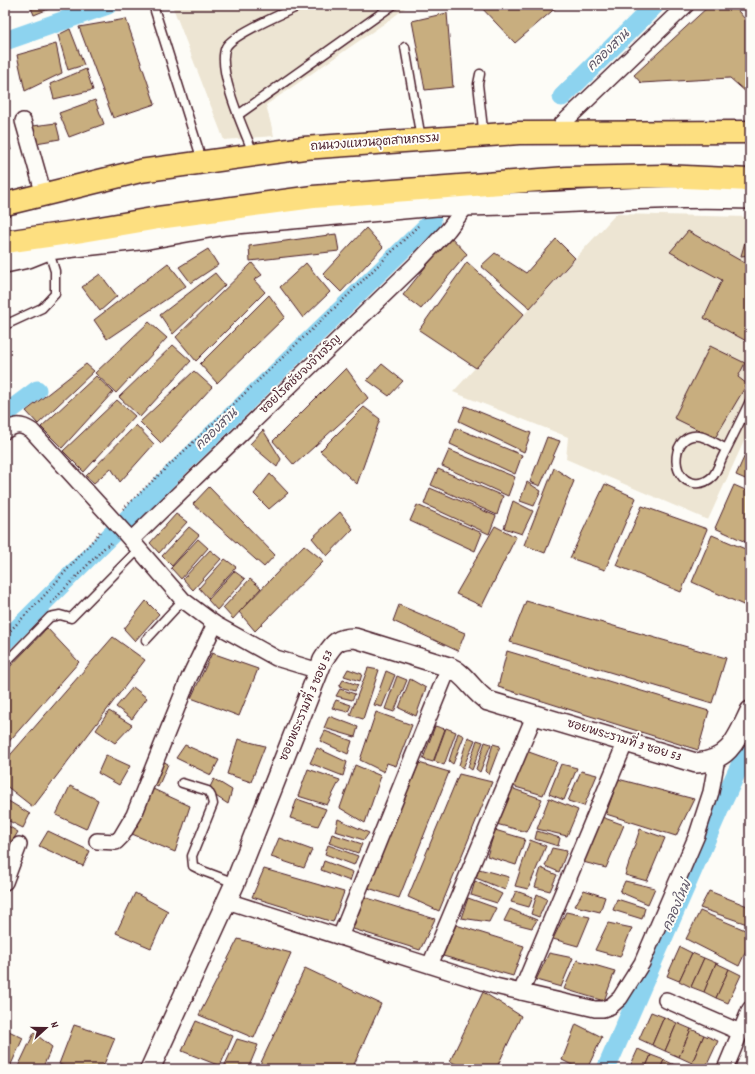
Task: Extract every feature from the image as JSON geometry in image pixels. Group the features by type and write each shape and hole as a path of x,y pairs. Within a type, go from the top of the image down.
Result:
{"main road":[{"name":"ถนนวงแหวนอุตสาหกรรม","path":"5,195 42,188 126,167 200,154 420,133 483,129 629,122 750,123"},
{"name":"ถนนวงแหวนอุตสาหกรรม","path":"5,204 140,170 304,148 519,134 750,132"},
{"path":"5,242 82,232 158,218 321,196 567,178 664,176 750,180"},
{"path":"5,262 28,257 48,249 148,238 225,224 436,205 709,196 750,198"}],"street":[{"path":"561,125 686,5"},
{"path":"23,121 42,188"},
{"name":"ซอยโรคชัยจงจำเจริญ","path":"123,531 415,265 448,230 467,205"},
{"path":"5,432 12,427 23,426 32,431 123,531 183,600 215,624 276,658 319,671"},
{"path":"97,841 116,842 121,837 134,816 189,678 215,624"},
{"name":"ซอยพระรามที่ 3 ซอย 53","path":"150,1069 235,883 323,660 333,644 343,638 355,638 449,667 460,675 480,696 488,701 696,762 708,762 730,749 738,737 750,712"},
{"path":"340,937 449,667"},
{"path":"430,965 535,714"},
{"path":"521,992 626,741"},
{"path":"227,901 495,986 595,1010 603,1009 611,1006 620,998 642,963 697,835 711,792 717,758"},
{"path":"5,882 19,845"},
{"path":"666,1000 740,1032"},
{"path":"725,1069 750,1009"}],"lane":[{"path":"252,150 227,84 224,58 227,46 241,34 301,5"},
{"path":"238,115 393,5"},
{"path":"155,11 200,154"},
{"path":"405,47 420,133"},
{"path":"480,74 478,84 483,129"},
{"path":"5,325 42,308 55,294 55,271 48,249"},
{"path":"726,449 700,436 689,436 683,440 676,454 677,468 682,478 687,482 699,484 705,482 713,475 726,449 750,401"},
{"path":"5,663 50,617 60,615 72,618 123,531"},
{"path":"146,640 183,600"},
{"path":"182,783 208,791 213,804 192,856 193,866 235,883"}],"path":[{"path":"123,531 116,513 121,511 150,484 337,306 420,224"},
{"path":"5,636 43,597 96,537 106,522 123,531"}],"shaded area":[{"path":"172,5 409,5 266,105 274,136 224,140"},
{"path":"616,214 750,217 750,428 708,520 566,459 568,437 453,392"}],"building":[{"path":"30,5 58,5 34,15"},
{"path":"479,5 559,5 515,43"},
{"path":"710,5 733,5 750,25 750,88 747,93 730,78 641,83 634,75"},
{"path":"447,13 453,87 425,90 412,21"},
{"path":"126,19 155,104 113,118 79,27"},
{"path":"70,29 84,65 68,70 58,35"},
{"path":"56,44 62,73 25,91 17,55"},
{"path":"86,69 93,90 54,99 50,84"},
{"path":"95,100 104,124 69,137 59,113"},
{"path":"56,123 60,139 36,143 33,126"},
{"path":"5,126 11,150 5,151"},
{"path":"366,228 383,247 341,292 323,274"},
{"path":"749,228 750,255 741,256"},
{"path":"688,231 750,266 750,343 704,318 722,280 670,252"},
{"path":"336,234 339,251 250,261 249,246"},
{"path":"450,236 467,254 421,309 403,295"},
{"path":"556,239 575,258 530,308 481,266 495,253 526,273"},
{"path":"208,249 218,265 191,283 179,267"},
{"path":"467,262 524,314 476,368 419,330"},
{"path":"168,263 186,286 107,339 94,320"},
{"path":"252,263 262,275 254,280 265,292 196,361 176,337"},
{"path":"306,263 330,292 303,318 280,287"},
{"path":"215,273 225,285 173,334 160,315"},
{"path":"100,274 117,296 100,311 82,287"},
{"path":"269,295 285,317 217,383 200,364"},
{"path":"149,322 167,338 116,393 95,373"},
{"path":"173,345 191,361 140,417 119,397"},
{"path":"710,346 745,363 738,377 747,384 715,438 674,418"},
{"path":"86,364 94,371 38,424 26,411"},
{"path":"382,364 403,381 389,396 367,380"},
{"path":"346,368 368,398 294,465 273,441"},
{"path":"194,371 212,387 161,443 140,422"},
{"path":"96,376 113,392 62,448 41,427"},
{"path":"117,400 135,416 84,472 63,451"},
{"path":"465,406 531,433 524,452 459,421"},
{"path":"364,407 380,419 357,484 320,451"},
{"path":"136,425 154,444 120,482 111,468 94,483 86,476"},
{"path":"456,428 522,455 515,474 450,444"},
{"path":"263,430 281,459 277,467 250,444"},
{"path":"547,437 560,441 540,486 530,482"},
{"path":"750,444 750,481 736,475"},
{"path":"449,450 515,477 508,496 442,466"},
{"path":"554,468 574,481 545,553 524,545"},
{"path":"438,469 503,496 497,515 431,485"},
{"path":"270,474 288,493 269,509 254,494"},
{"path":"527,482 541,491 534,506 520,501"},
{"path":"605,484 636,498 605,570 570,558"},
{"path":"734,485 750,492 750,544 715,528"},
{"path":"209,487 275,555 264,567 193,504"},
{"path":"430,488 496,516 489,534 424,504"},
{"path":"513,501 533,511 522,534 504,528"},
{"path":"417,505 482,533 475,551 410,521"},
{"path":"642,506 707,529 681,592 616,565"},
{"path":"340,512 353,529 327,556 312,538"},
{"path":"176,514 187,522 159,553 150,543"},
{"path":"495,526 516,537 482,606 456,594"},
{"path":"189,527 199,535 172,566 162,556"},
{"path":"712,535 750,551 750,608 692,582"},
{"path":"198,539 208,548 181,579 171,568"},
{"path":"304,545 324,561 255,631 239,612"},
{"path":"210,550 221,559 193,590 183,579"},
{"path":"225,559 236,567 208,598 199,588"},
{"path":"234,571 245,579 217,610 208,600"},
{"path":"250,579 261,588 233,619 223,608"},
{"path":"146,601 159,614 135,641 124,629"},
{"path":"526,601 726,658 712,703 510,642"},
{"path":"399,605 465,633 458,651 393,621"},
{"path":"47,628 79,662 5,746 5,672"},
{"path":"113,637 145,660 33,807 5,785 5,761"},
{"path":"507,651 709,711 698,750 498,687"},
{"path":"212,653 258,669 239,716 191,698"},
{"path":"368,668 379,670 363,719 350,715"},
{"path":"348,669 362,674 360,681 344,676"},
{"path":"386,671 395,675 382,707 374,705"},
{"path":"397,676 407,680 394,712 385,709"},
{"path":"410,679 426,688 416,716 399,708"},
{"path":"343,680 358,685 355,691 339,687"},
{"path":"133,687 147,698 132,719 116,707"},
{"path":"340,689 355,694 352,700 336,696"},
{"path":"336,700 351,705 348,712 332,708"},
{"path":"109,711 132,725 115,743 96,730"},
{"path":"376,712 412,725 396,766 387,763 384,772 360,760"},
{"path":"329,716 358,727 355,737 324,728"},
{"path":"435,726 445,729 433,762 423,759"},
{"path":"446,728 456,732 444,765 434,761"},
{"path":"325,731 352,741 348,754 320,741"},
{"path":"458,733 464,736 453,764 449,761"},
{"path":"468,737 475,740 463,768 459,765"},
{"path":"238,739 265,746 251,782 227,774"},
{"path":"477,740 483,742 472,770 468,767"},
{"path":"485,742 491,744 480,772 476,769"},
{"path":"493,744 500,746 489,775 485,771"},
{"path":"185,745 219,760 211,775 176,758"},
{"path":"317,748 347,762 343,776 310,763"},
{"path":"526,751 557,762 543,795 512,786"},
{"path":"106,755 130,766 119,785 98,773"},
{"path":"152,755 168,764 158,787 143,780"},
{"path":"419,763 449,772 399,898 368,888"},
{"path":"561,764 577,768 564,800 549,794"},
{"path":"355,765 381,776 365,823 340,808"},
{"path":"308,769 340,780 327,805 298,796"},
{"path":"581,771 597,775 584,806 568,801"},
{"path":"459,774 492,782 439,911 408,897"},
{"path":"214,779 232,790 228,804 208,791"},
{"path":"618,779 694,799 676,836 606,814"},
{"path":"70,786 98,800 86,829 56,815"},
{"path":"511,788 542,799 527,832 496,824"},
{"path":"153,789 190,806 175,852 132,834"},
{"path":"549,798 578,810 567,836 537,829"},
{"path":"5,799 30,814 23,828 5,819"},
{"path":"297,799 326,809 318,826 290,818"},
{"path":"599,816 624,825 606,868 583,862"},
{"path":"338,819 369,833 364,840 335,831"},
{"path":"5,824 18,832 6,851 5,850"},
{"path":"640,829 665,838 647,881 625,875"},
{"path":"495,830 525,839 516,865 487,856"},
{"path":"48,831 90,851 83,866 39,846"},
{"path":"537,831 560,838 558,846 535,839"},
{"path":"332,834 362,844 358,853 329,843"},
{"path":"279,838 312,850 304,868 271,857"},
{"path":"530,840 546,846 528,889 515,886"},
{"path":"328,845 358,856 354,865 325,854"},
{"path":"552,848 567,851 559,872 545,866"},
{"path":"324,861 353,872 350,881 321,870"},
{"path":"541,868 557,875 550,891 535,887"},
{"path":"264,869 344,892 333,922 252,897"},
{"path":"479,869 509,877 505,890 476,878"},
{"path":"475,881 502,894 497,903 471,895"},
{"path":"625,881 655,888 648,904 620,892"},
{"path":"584,890 605,897 600,912 575,906"},
{"path":"516,891 533,897 529,907 511,902"},
{"path":"709,891 750,907 750,925 700,908"},
{"path":"135,893 168,911 151,948 116,933"},
{"path":"537,894 547,899 539,917 531,914"},
{"path":"364,897 435,919 420,950 353,929"},
{"path":"468,898 496,908 489,922 461,918"},
{"path":"617,899 645,908 642,919 613,910"},
{"path":"510,909 537,920 532,928 504,921"},
{"path":"700,911 750,932 750,942 739,966 686,939"},
{"path":"566,912 590,917 578,946 553,939"},
{"path":"608,923 632,928 620,957 595,950"},
{"path":"456,925 524,946 513,976 443,956"},
{"path":"238,939 291,953 254,1038 199,1015"},
{"path":"680,947 692,953 679,981 667,976"},
{"path":"549,953 573,958 561,987 536,980"},
{"path":"692,953 704,958 691,987 679,981"},
{"path":"704,958 716,963 704,992 691,987"},
{"path":"577,960 615,971 604,1001 564,989"},
{"path":"716,963 729,969 716,998 704,992"},
{"path":"305,968 381,1004 352,1069 258,1069"},
{"path":"729,969 741,975 728,1003 716,998"},
{"path":"483,992 521,1016 496,1069 465,1069 450,1061"},
{"path":"651,1012 664,1017 652,1045 639,1039"},
{"path":"664,1017 677,1023 665,1051 652,1045"},
{"path":"196,1021 233,1036 220,1066 182,1051"},
{"path":"677,1023 691,1029 679,1057 665,1051"},
{"path":"576,1024 602,1037 587,1069 580,1069 562,1060"},
{"path":"74,1025 115,1038 102,1069 71,1069 59,1064"},
{"path":"5,1029 23,1038 9,1069 5,1069"},
{"path":"691,1029 704,1035 692,1063 679,1057"},
{"path":"34,1033 52,1047 42,1069 17,1069"},
{"path":"704,1035 718,1041 705,1069 692,1063"},
{"path":"237,1039 258,1045 248,1069 223,1069"},
{"path":"638,1049 651,1055 645,1069 629,1069"},
{"path":"750,1052 750,1065 745,1063"},
{"path":"651,1055 664,1060 660,1069 645,1069"},
{"path":"664,1060 677,1066 675,1069 660,1069"},
{"path":"745,1063 750,1065 750,1069 743,1069"}],"waterway":[{"path":"5,41 108,5"},
{"name":"คลองสาน","path":"562,97 655,5"},
{"name":"คลองสาน","path":"5,641 173,473 432,221"},
{"path":"5,414 37,390"},
{"name":"คลองใหม่","path":"606,1069 720,808 750,744"}]}
